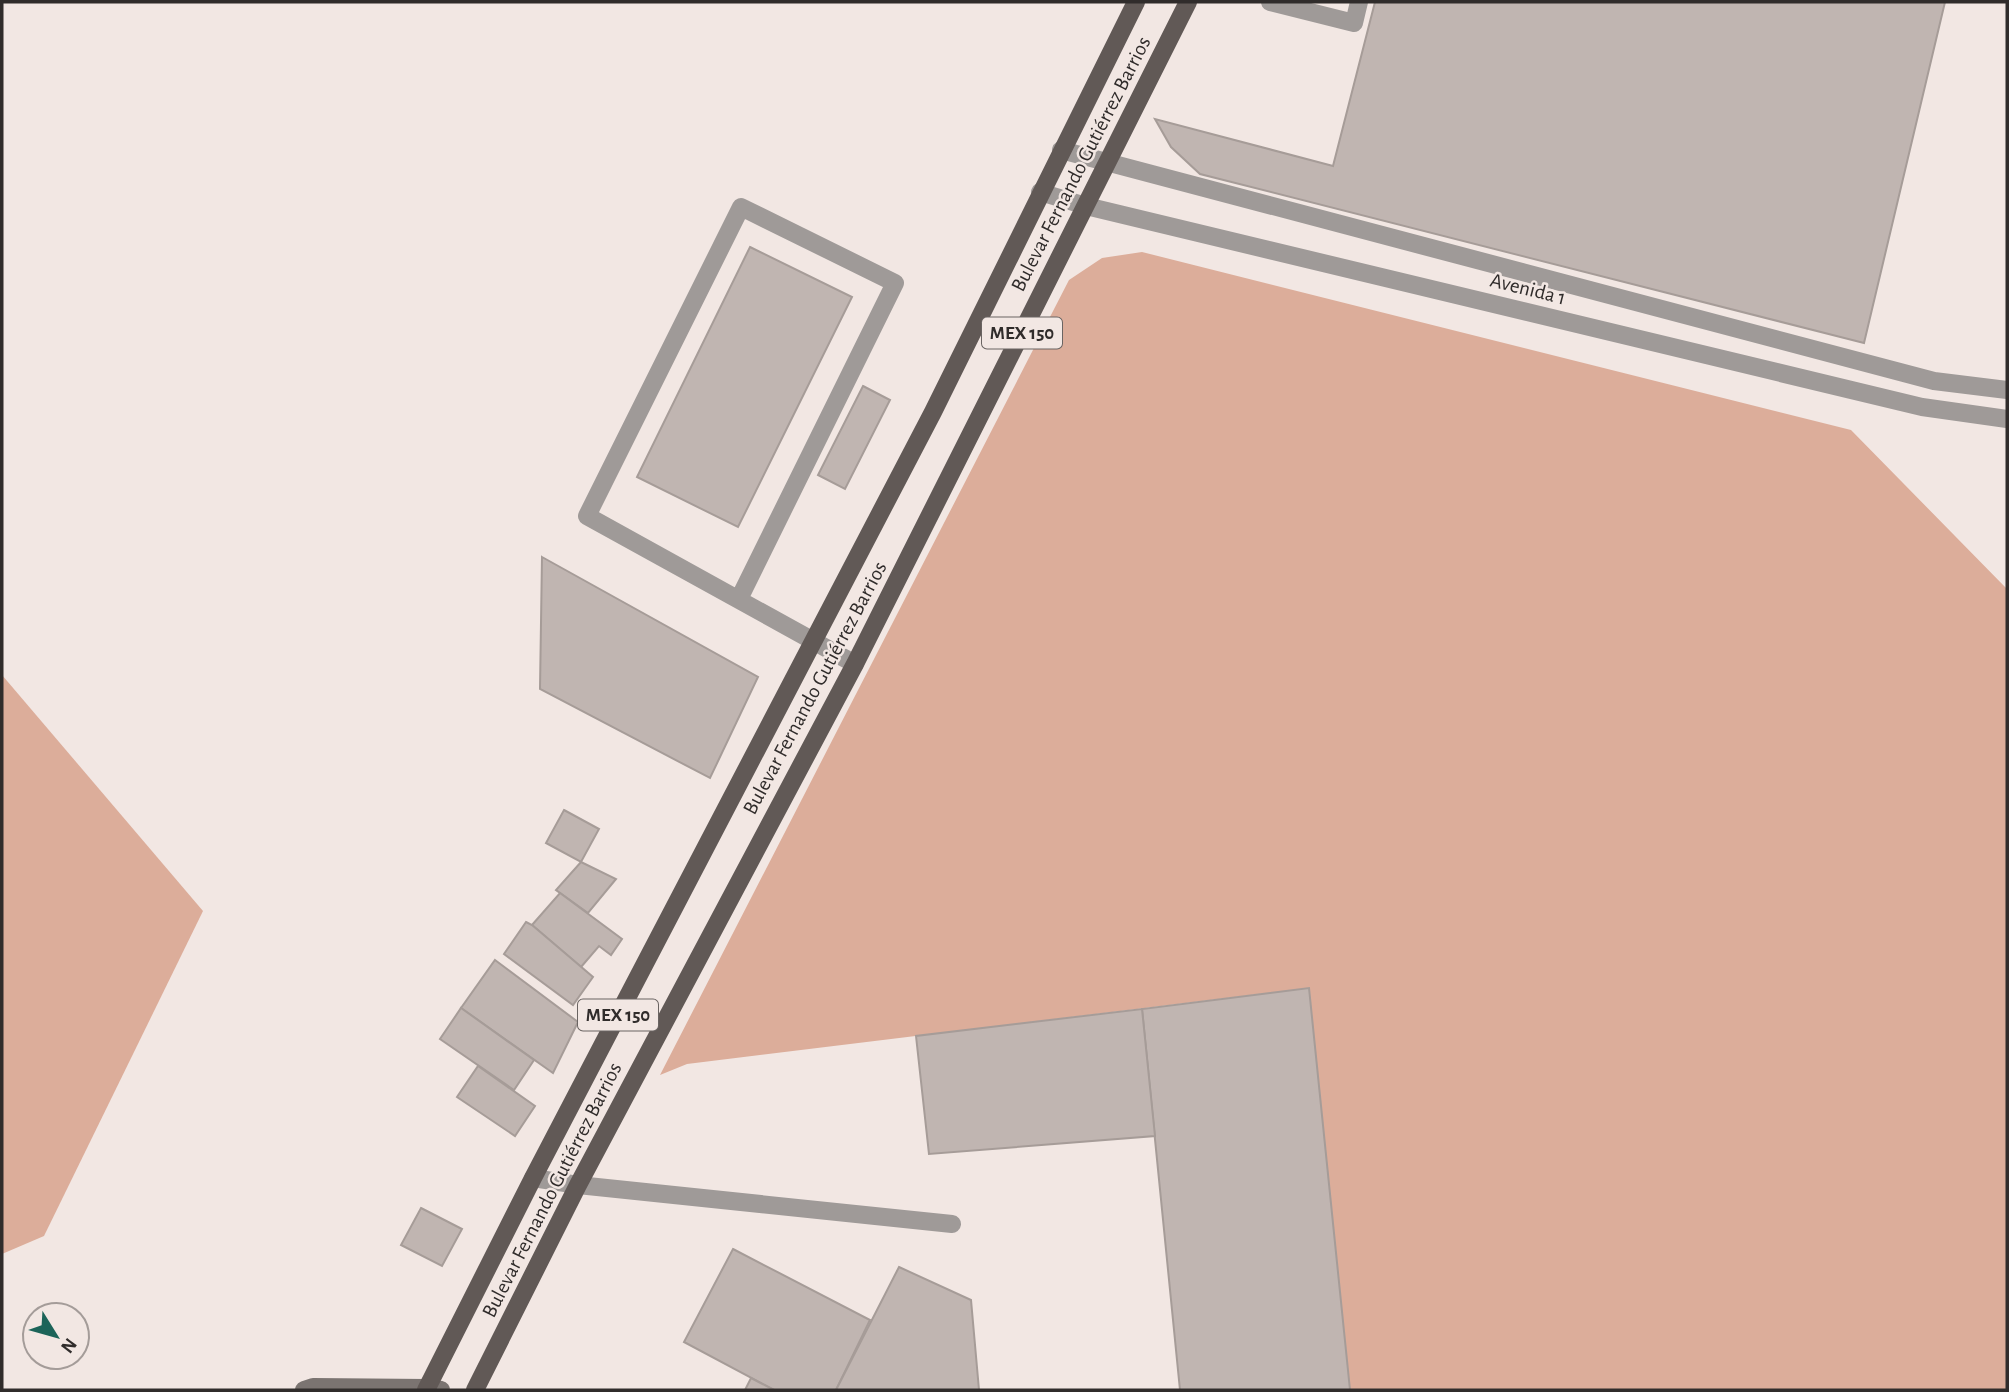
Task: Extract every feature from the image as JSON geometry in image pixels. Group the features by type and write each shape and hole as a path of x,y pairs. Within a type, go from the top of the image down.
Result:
{"main road":[{"name":"Bulevar Fernando Gutiérrez Barrios","path":"431,1389 533,1178 933,412 1136,2"},
{"name":"Bulevar Fernando Gutiérrez Barrios","path":"475,1390 578,1185 855,664 1188,2"},
{"path":"304,1390 313,1387 431,1389"}],"street":[{"path":"1270,2 1354,23 1359,2"},
{"name":"Avenida 1","path":"1061,150 1934,381 2007,390"},
{"name":"Avenida 1","path":"1040,192 1086,206 1922,407 2007,419"},
{"path":"739,599 895,283 741,207 587,516 855,664"},
{"path":"533,1178 952,1224"}],"shaded area":[{"path":"1142,252 1851,430 2007,589 2007,1390 1350,1390 1309,988 687,1064 660,1075 1069,280 1102,258"},
{"path":"2,675 203,911 44,1236 2,1254"}],"building":[{"path":"1375,2 1945,2 1864,343 1200,174 1171,147 1155,119 1333,166"},
{"path":"750,247 852,297 738,527 637,477"},
{"path":"863,386 890,400 845,489 818,475"},
{"path":"542,557 758,677 710,778 540,689"},
{"path":"564,810 599,829 581,862 546,843"},
{"path":"581,862 616,879 588,913 556,890"},
{"path":"560,893 622,939 611,955 599,946 581,967 532,925"},
{"path":"526,922 593,977 573,1005 504,954"},
{"path":"495,960 578,1022 553,1073 461,1008"},
{"path":"1309,988 1350,1390 1180,1390 1142,1009"},
{"path":"461,1008 534,1060 514,1090 440,1039"},
{"path":"1142,1009 1155,1136 929,1154 916,1036"},
{"path":"478,1066 535,1106 515,1136 457,1097"},
{"path":"421,1208 462,1229 442,1266 401,1245"},
{"path":"733,1249 870,1320 836,1390 774,1390 684,1342"},
{"path":"899,1267 971,1300 979,1390 836,1390"},
{"path":"751,1378 774,1390 745,1390"}]}
